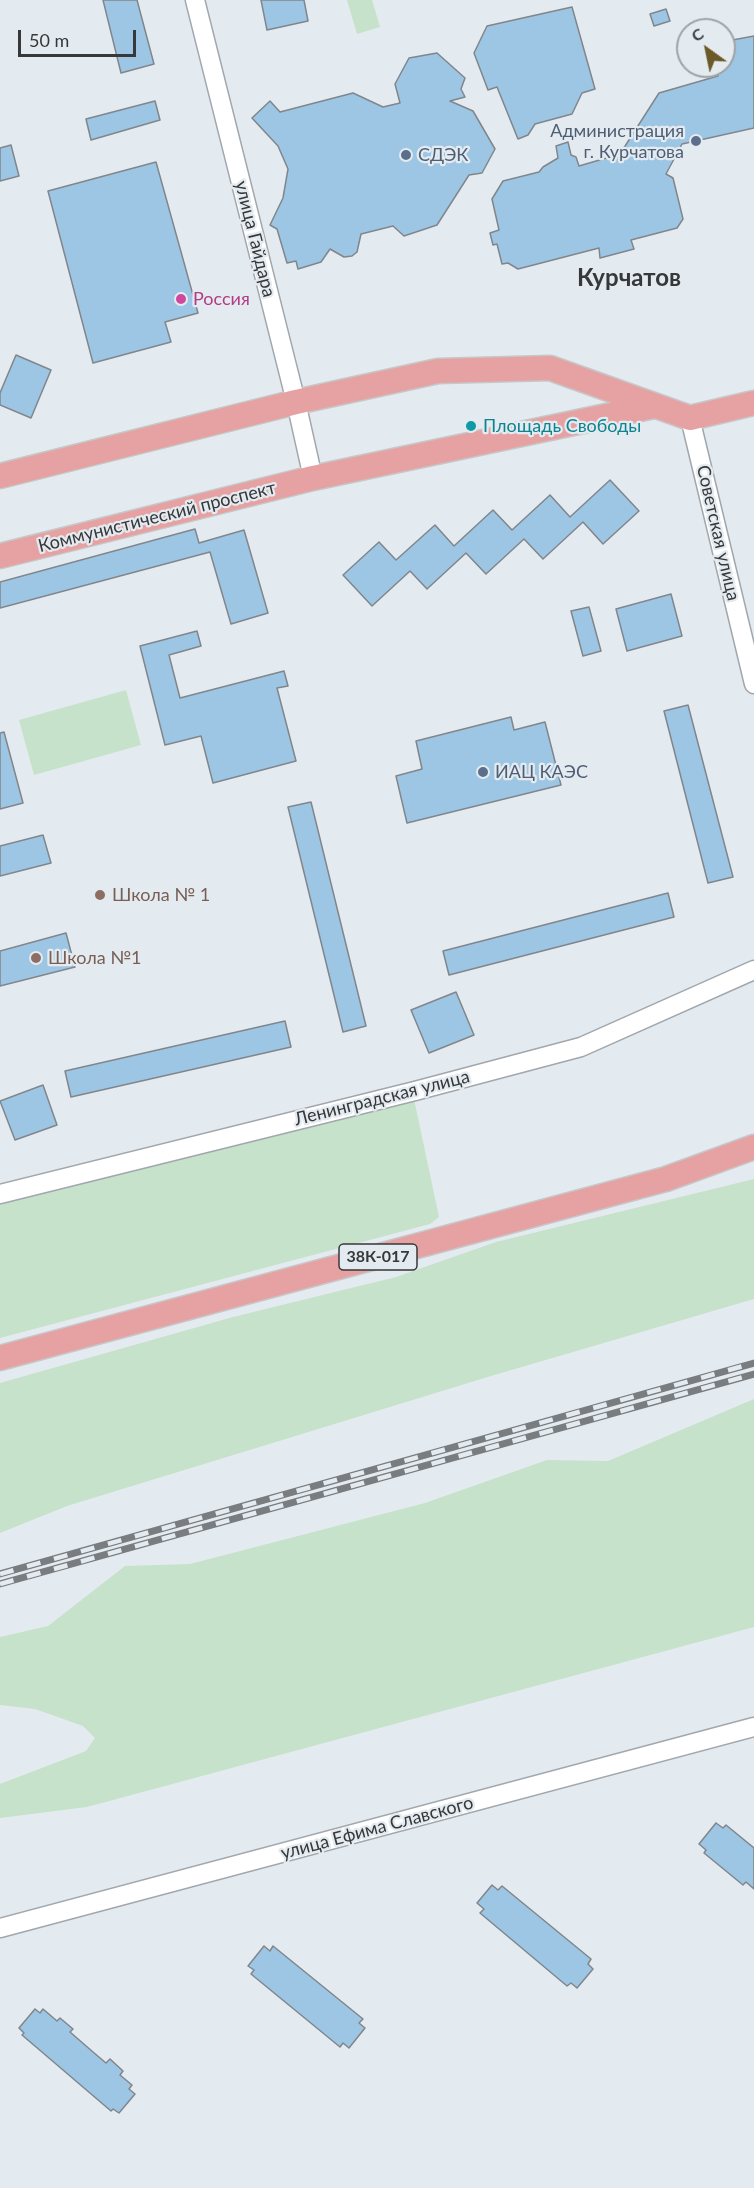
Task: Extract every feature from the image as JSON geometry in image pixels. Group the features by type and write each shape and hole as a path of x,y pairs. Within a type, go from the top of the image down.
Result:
{"main road":[{"path":"0,476 296,402 438,371 550,368 690,418 754,403"},
{"name":"Коммунистический проспект","path":"0,556 313,478 654,406"},
{"name":"38К-017","path":"0,1358 666,1179 754,1147"}],"street":[{"name":"улица Гайдара","path":"195,0 313,478"},
{"name":"Советская улица","path":"690,418 754,684"},
{"name":"Ленинградская улица","path":"0,1194 415,1091 581,1047 754,970"},
{"name":"улица Ефима Славского","path":"0,1928 754,1727"}],"green space":[{"path":"347,0 372,0 380,27 357,34"},
{"path":"126,690 141,745 34,775 19,720"},
{"path":"414,1099 439,1217 430,1224 0,1338 0,1202"},
{"path":"754,1179 754,1299 491,1376 67,1506 0,1533 0,1383 233,1317 396,1277 496,1242"},
{"path":"754,1399 754,1627 87,1807 0,1818 0,1784 86,1751 95,1738 83,1726 35,1709 0,1705 0,1637 48,1626 125,1566 190,1564 425,1503 547,1460 608,1461"}],"building":[{"path":"103,0 137,0 154,64 121,73"},
{"path":"261,0 304,0 308,21 267,30"},
{"path":"572,7 595,89 582,93 572,114 535,124 528,135 518,139 497,87 488,90 474,53 487,26"},
{"path":"666,9 670,21 654,26 650,14"},
{"path":"754,36 754,128 682,144 666,174 673,178 683,219 677,228 631,240 634,249 600,258 599,248 518,269 508,263 502,264 497,244 493,245 490,233 499,230 492,199 503,181 539,172 558,158 556,146 568,142 571,155 576,157 579,166 620,154 659,93 711,78 736,78 736,39"},
{"path":"437,53 465,78 461,89 465,97 450,101 473,111 495,149 482,173 469,175 437,225 404,236 393,226 361,234 357,252 352,256 344,257 330,249 321,262 298,269 296,261 287,263 277,229 270,225 283,198 288,169 278,146 252,118 270,101 280,112 353,93 383,107 400,103 395,84 409,58"},
{"path":"155,101 160,120 91,140 86,119"},
{"path":"11,145 19,176 0,181 0,148"},
{"path":"156,162 198,313 165,322 171,342 93,363 48,191"},
{"path":"16,355 51,370 31,418 0,405 0,393"},
{"path":"610,480 639,511 603,544 583,522 543,559 524,539 486,574 466,553 427,589 410,571 372,606 343,575 379,542 396,560 435,525 454,546 493,510 512,530 550,495 570,517"},
{"path":"195,529 199,543 244,530 268,613 231,624 210,552 0,608 0,582"},
{"path":"671,594 682,636 627,651 616,609"},
{"path":"589,607 601,651 583,656 571,611"},
{"path":"197,631 201,646 169,655 180,698 284,671 288,686 277,688 296,761 213,783 201,736 165,745 140,646"},
{"path":"688,705 733,877 708,883 664,711"},
{"name":"ИАЦ КАЭС","path":"511,717 514,730 545,722 561,785 407,823 396,776 422,769 416,741"},
{"path":"4,732 23,803 0,809 0,733"},
{"path":"311,802 366,1026 343,1032 288,807"},
{"path":"43,835 51,863 0,876 0,846"},
{"path":"668,893 674,917 449,975 443,951"},
{"name":"Школа №1","path":"66,933 75,967 0,986 0,951"},
{"path":"456,992 474,1035 429,1053 411,1010"},
{"path":"285,1021 291,1047 71,1097 65,1071"},
{"path":"43,1085 57,1125 15,1140 0,1101"},
{"path":"716,1823 723,1828 726,1825 754,1848 754,1889 746,1882 743,1885 704,1853 706,1850 699,1844"},
{"path":"492,1885 498,1890 502,1886 591,1959 588,1964 593,1969 577,1988 571,1983 567,1986 480,1913 484,1909 477,1903"},
{"path":"264,1946 270,1951 273,1946 363,2019 359,2023 365,2028 349,2048 343,2043 340,2047 251,1974 254,1970 248,1966"},
{"path":"35,2009 40,2013 43,2009 57,2021 60,2018 73,2029 70,2032 106,2063 110,2059 123,2071 120,2075 132,2085 129,2089 135,2094 119,2113 113,2109 111,2111 22,2035 24,2033 19,2028"}],"railway":[{"path":"0,1574 754,1363"},
{"path":"0,1584 754,1374"}],"place":[{"name":"Администрация г. Курчатова","path":"696,141"},
{"name":"СДЭК","path":"406,155"},
{"name":"Россия","path":"181,299"},
{"name":"Площадь Свободы","path":"471,426"},
{"name":"ИАЦ КАЭС","path":"483,772"},
{"name":"Школа № 1","path":"100,895"},
{"name":"Школа №1","path":"36,958"}],"district":[{"name":"Курчатов","path":"629,278"}]}
